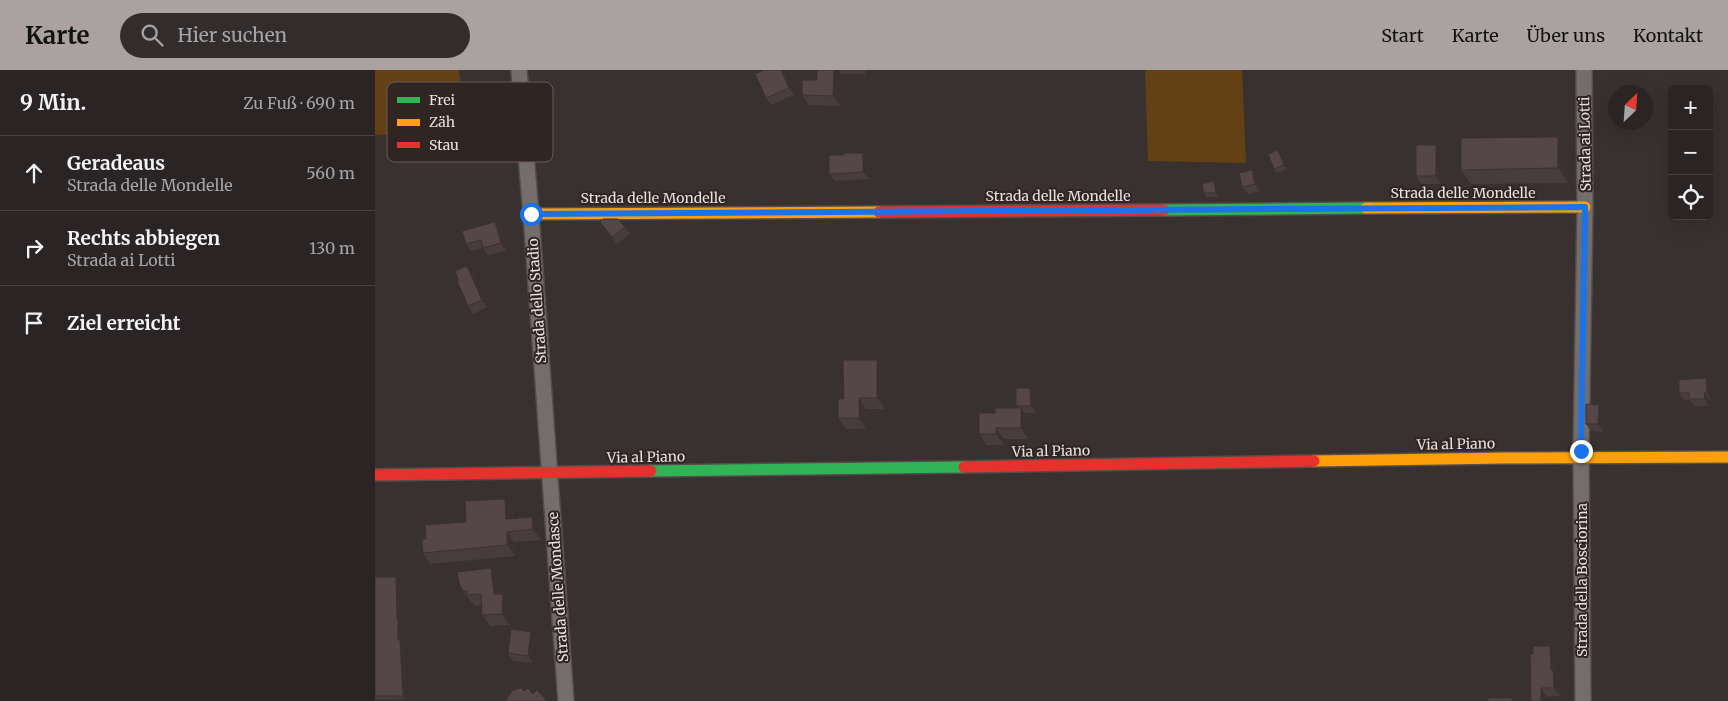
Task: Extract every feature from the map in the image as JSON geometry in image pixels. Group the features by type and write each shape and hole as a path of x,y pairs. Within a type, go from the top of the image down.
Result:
{"street":[{"name":"Strada ai Lotti","path":"1581,459 1585,207 1584,70"},
{"name":"Strada dello Stadio","path":"527,162 549,473"},
{"name":"Strada delle Mondelle","path":"531,214 1585,207"},
{"name":"Via al Piano","path":"375,475 1495,458 1728,457"},
{"name":"Strada della Bosciorina","path":"1581,459 1583,701"},
{"name":"Strada delle Mondasce","path":"549,473 566,701"}],"shaded area":[{"path":"375,70 459,70 460,82 387,82 387,134 375,135"},
{"path":"1145,70 1242,70 1246,163 1148,161"}],"building":[{"path":"764,70 781,70 789,88 766,98 755,74"},
{"path":"817,70 834,70 833,96 802,95 802,80 817,80"},
{"path":"1558,137 1558,168 1461,170 1461,138"},
{"path":"1416,145 1436,145 1436,176 1416,176"},
{"path":"1278,150 1284,165 1274,169 1268,154"},
{"path":"844,153 863,153 863,172 829,174 829,155 844,155"},
{"path":"1252,170 1255,184 1242,187 1239,173"},
{"path":"1214,181 1216,193 1204,193 1202,184"},
{"path":"603,219 618,219 625,227 612,237 600,222"},
{"path":"495,222 501,243 483,248 481,240 466,244 462,231"},
{"path":"467,266 482,300 468,306 457,281 459,281 455,271"},
{"path":"843,360 877,360 877,398 859,398 859,418 838,418 838,399 844,399"},
{"path":"1706,378 1707,392 1704,392 1705,399 1689,399 1689,393 1679,393 1679,380"},
{"path":"1016,388 1030,388 1031,406 1016,406"},
{"path":"1586,404 1599,405 1598,424 1586,424"},
{"path":"995,408 1021,408 1021,428 996,428 996,434 979,434 979,413 995,413"},
{"path":"505,499 506,519 532,517 533,529 507,532 507,545 423,553 422,539 426,539 425,525 466,522 465,501"},
{"path":"491,568 494,594 503,594 502,614 482,615 481,594 467,595 467,591 463,591 459,583 457,572"},
{"path":"375,577 396,577 398,640 400,640 403,696 375,696"},
{"path":"511,629 531,632 528,656 508,653"},
{"path":"1533,646 1550,646 1554,688 1541,688 1541,701 1531,701 1530,654 1533,654"},
{"path":"521,688 524,691 528,688 533,694 537,690 547,701 505,701 513,690"},
{"path":"1488,698 1512,698 1512,701 1488,701"}],"traffic: fast":[{"path":"1164,210 1366,208"},
{"path":"651,471 964,467"}],"traffic: slow":[{"path":"1366,208 1585,207"},
{"path":"531,214 879,212"},
{"path":"1314,461 1728,457"}],"traffic: jam":[{"path":"879,212 1164,210"},
{"path":"964,467 1314,461"},
{"path":"375,475 651,471"}],"route":[{"path":"531,214 1585,207 1581,451"}]}
